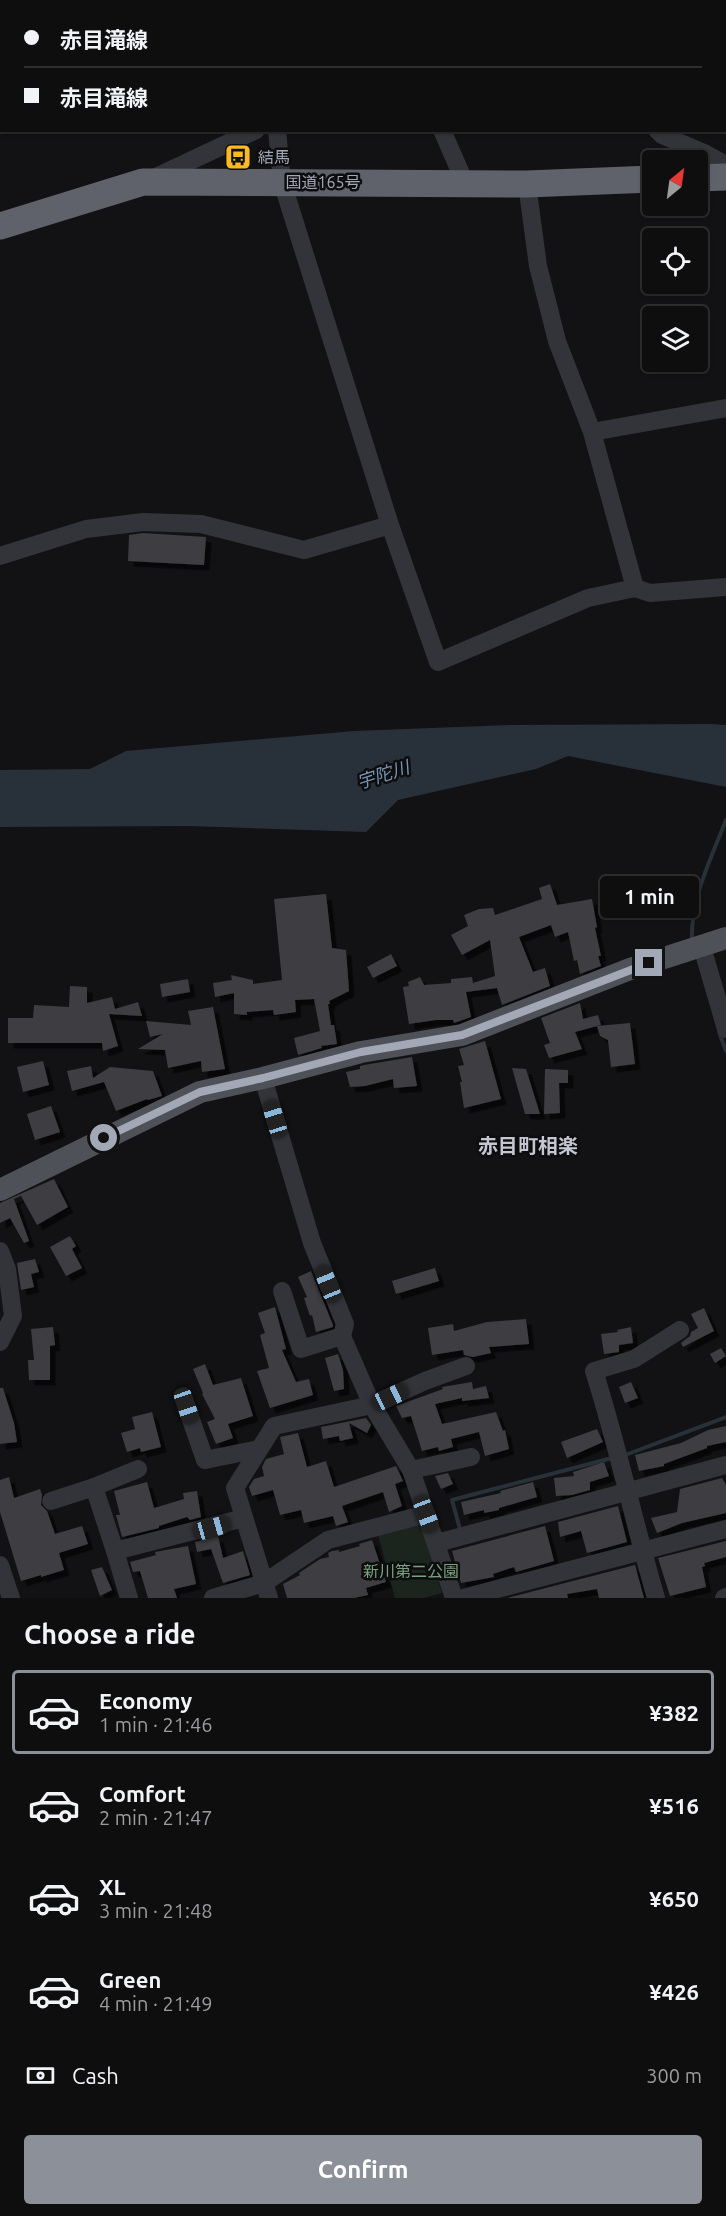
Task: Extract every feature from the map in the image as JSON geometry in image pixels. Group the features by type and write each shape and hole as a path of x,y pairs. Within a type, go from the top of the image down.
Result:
{"highway":[{"path":"708,178 726,177"},
{"name":"国道165号","path":"0,226 143,182 527,184 642,180"}],"main road":[{"path":"0,1190 200,1092 361,1052 462,1035 630,969 726,938"}],"street":[{"path":"143,182 252,132"},
{"path":"277,132 282,182 390,525 438,662 588,598 635,588 650,593 726,587"},
{"path":"443,132 465,183"},
{"path":"659,132 726,165"},
{"path":"527,184 538,266 557,340 592,432 635,588"},
{"path":"592,432 726,408"},
{"path":"0,556 86,529 143,522 201,524 304,550 390,525"},
{"path":"695,949 726,1029"},
{"path":"263,1078 312,1243 345,1324 342,1336 372,1405 411,1470 454,1598"},
{"path":"0,1251 7,1269 13,1316 0,1342"},
{"path":"282,1291 301,1348 342,1336"},
{"path":"656,1598 642,1552 612,1426 594,1371 634,1359 680,1330"},
{"path":"267,1590 235,1488 274,1426 372,1405 425,1381 466,1366"},
{"path":"186,1405 205,1460 259,1449"},
{"path":"411,1470 471,1457"},
{"path":"436,1543 726,1465"},
{"path":"51,1501 138,1469"},
{"path":"94,1487 129,1598"},
{"path":"213,1598 267,1590 328,1540 426,1514"},
{"path":"115,1551 244,1518"},
{"path":"464,1598 726,1528"},
{"path":"0,1565 11,1598"}],"green space":[{"name":"新川第二公園","path":"420,1522 442,1593 424,1598 395,1598 378,1535"}],"water":[{"name":"宇陀川","path":"511,725 726,725 726,787 568,756 536,769 398,800 366,832 189,826 0,827 0,770 90,769 126,751 354,731"}],"building":[{"path":"143,533 206,537 204,565 128,561 129,535"},
{"path":"550,884 557,905 592,899 601,966 580,974 577,960 574,961 568,932 555,937 551,925 519,937 533,972 545,968 550,986 502,1005 497,988 466,992 471,1017 454,1023 453,1020 436,1020 409,1024 403,987 409,986 408,982 420,977 424,985 451,983 451,979 472,977 473,983 495,976 490,940 462,955 451,935 468,926 464,915 479,909 493,908 495,915 542,899 539,888"},
{"path":"326,894 332,948 346,950 349,991 329,1001 330,1004 328,1004 337,1044 321,1046 322,1048 298,1055 294,1038 320,1031 314,999 295,1000 296,1012 274,1015 273,1010 247,1012 247,1015 234,1014 234,993 215,997 213,983 232,980 231,975 253,980 253,984 282,980 274,899"},
{"path":"391,954 397,966 373,978 367,967"},
{"path":"188,979 190,992 162,997 160,984"},
{"path":"70,986 87,987 87,1003 112,997 115,1009 138,1002 142,1016 109,1014 118,1046 103,1051 102,1043 8,1043 8,1018 33,1018 34,1005 69,1007"},
{"path":"580,1003 583,1019 598,1015 601,1025 575,1032 582,1049 549,1058 544,1045 550,1043 541,1018"},
{"path":"213,1007 225,1069 202,1072 201,1061 168,1068 165,1050 138,1049 163,1034 150,1037 146,1021 191,1025 188,1011"},
{"path":"630,1023 635,1064 611,1067 608,1040 600,1036 597,1026"},
{"path":"485,1041 501,1099 464,1108 458,1066 464,1065 459,1049"},
{"path":"412,1057 417,1086 394,1088 393,1079 350,1087 346,1072 360,1069 360,1066 364,1065"},
{"path":"43,1061 49,1085 23,1092 17,1067"},
{"path":"91,1066 93,1078 110,1067 153,1071 162,1096 116,1111 104,1082 72,1091 67,1071"},
{"path":"512,1068 526,1069 540,1114 525,1114"},
{"path":"545,1069 568,1070 568,1083 559,1083 560,1113 544,1114"},
{"path":"51,1106 60,1132 35,1140 27,1114"},
{"path":"54,1179 68,1207 37,1225 21,1196 14,1199 29,1241 24,1243 10,1218 0,1223 0,1203"},
{"path":"70,1236 76,1246 72,1249 82,1268 66,1276 50,1247"},
{"path":"35,1259 39,1272 31,1274 34,1287 21,1290 17,1263"},
{"path":"435,1268 439,1281 396,1294 392,1281"},
{"path":"311,1271 333,1325 333,1327 316,1332 312,1315 310,1316 304,1298 307,1297 298,1277"},
{"path":"275,1307 286,1349 282,1350 296,1382 309,1379 313,1395 270,1408 257,1371 269,1368 260,1335 265,1333 258,1313"},
{"path":"704,1308 714,1331 683,1347 681,1343 698,1328 691,1314"},
{"path":"526,1319 529,1344 489,1347 491,1353 473,1357 464,1355 463,1350 432,1355 428,1328 453,1324 454,1331 487,1322"},
{"path":"53,1327 55,1345 50,1346 50,1380 29,1380 28,1360 34,1360 31,1329"},
{"path":"631,1327 633,1343 619,1345 619,1352 604,1354 601,1334 618,1332 617,1330"},
{"path":"721,1348 726,1356 715,1363 710,1354"},
{"path":"338,1354 343,1370 344,1389 334,1391 325,1358"},
{"path":"205,1364 213,1385 241,1378 253,1416 228,1424 233,1438 216,1444 207,1422 215,1419 202,1394 193,1369"},
{"path":"472,1382 473,1389 486,1386 489,1398 462,1401 462,1398 435,1404 442,1424 496,1412 503,1431 505,1430 509,1449 485,1456 479,1432 451,1439 453,1447 439,1451 438,1447 422,1451 411,1416 402,1418 396,1406 443,1389 442,1387"},
{"path":"631,1382 638,1398 625,1403 619,1387"},
{"path":"0,1388 3,1388 14,1423 17,1442 0,1444"},
{"path":"152,1412 161,1447 141,1452 140,1448 127,1452 121,1433 135,1429 132,1417"},
{"path":"366,1418 371,1425 367,1433 349,1423 353,1438 340,1441 339,1436 323,1439 321,1427"},
{"path":"726,1426 726,1442 707,1446 707,1448 664,1464 664,1466 639,1471 635,1455 681,1443 708,1430"},
{"path":"597,1429 603,1442 567,1458 561,1442"},
{"path":"298,1433 307,1467 326,1461 334,1487 396,1466 403,1481 395,1484 402,1506 389,1512 383,1492 342,1506 348,1522 336,1526 333,1516 304,1523 301,1510 280,1515 273,1490 252,1496 249,1487 254,1479 264,1476 262,1467 266,1459 284,1454 280,1437"},
{"path":"604,1462 609,1476 590,1482 590,1490 556,1496 554,1478 574,1476 573,1472"},
{"path":"448,1473 453,1484 441,1489 435,1476"},
{"path":"9,1477 14,1498 40,1489 41,1505 47,1511 55,1534 82,1526 88,1544 59,1553 64,1570 21,1581 0,1512 0,1480"},
{"path":"722,1478 726,1485 726,1513 682,1523 657,1533 651,1518 677,1512 680,1489"},
{"path":"147,1482 154,1508 184,1499 183,1493 197,1491 201,1517 190,1520 187,1517 159,1526 159,1528 122,1537 116,1515 120,1515 114,1491"},
{"path":"533,1482 537,1497 499,1508 499,1510 484,1513 484,1510 464,1515 461,1502 501,1493 500,1491"},
{"path":"618,1506 627,1542 587,1553 581,1531 560,1537 558,1522"},
{"path":"545,1526 554,1561 516,1572 514,1567 493,1574 494,1577 461,1583 452,1551"},
{"path":"218,1536 223,1558 243,1551 250,1575 223,1583 211,1549 197,1552 195,1542"},
{"path":"372,1540 386,1582 366,1588 368,1595 354,1598 287,1598 283,1584 300,1575 299,1573 320,1559 329,1557 328,1553 360,1546 359,1544"},
{"path":"726,1541 726,1557 704,1563 705,1566 702,1567 706,1587 670,1596 658,1558"},
{"path":"188,1546 196,1584 174,1589 177,1598 148,1598 140,1571 133,1572 130,1562 156,1555 155,1552"},
{"path":"635,1565 644,1598 599,1598 597,1589 567,1594 568,1598 507,1598"},
{"path":"102,1567 112,1590 100,1596 91,1570"}],"waterway":[{"path":"692,942 694,910 698,895 726,820"},
{"path":"719,1032 726,1051"},
{"path":"628,1454 726,1417"},
{"path":"461,1533 452,1500 612,1458"}],"place":[{"name":"結馬","path":"238,157"}],"district":[{"name":"赤目町相楽","path":"528,1146"}],"route":[{"path":"104,1138 200,1092 361,1052 462,1035 649,963"}]}
